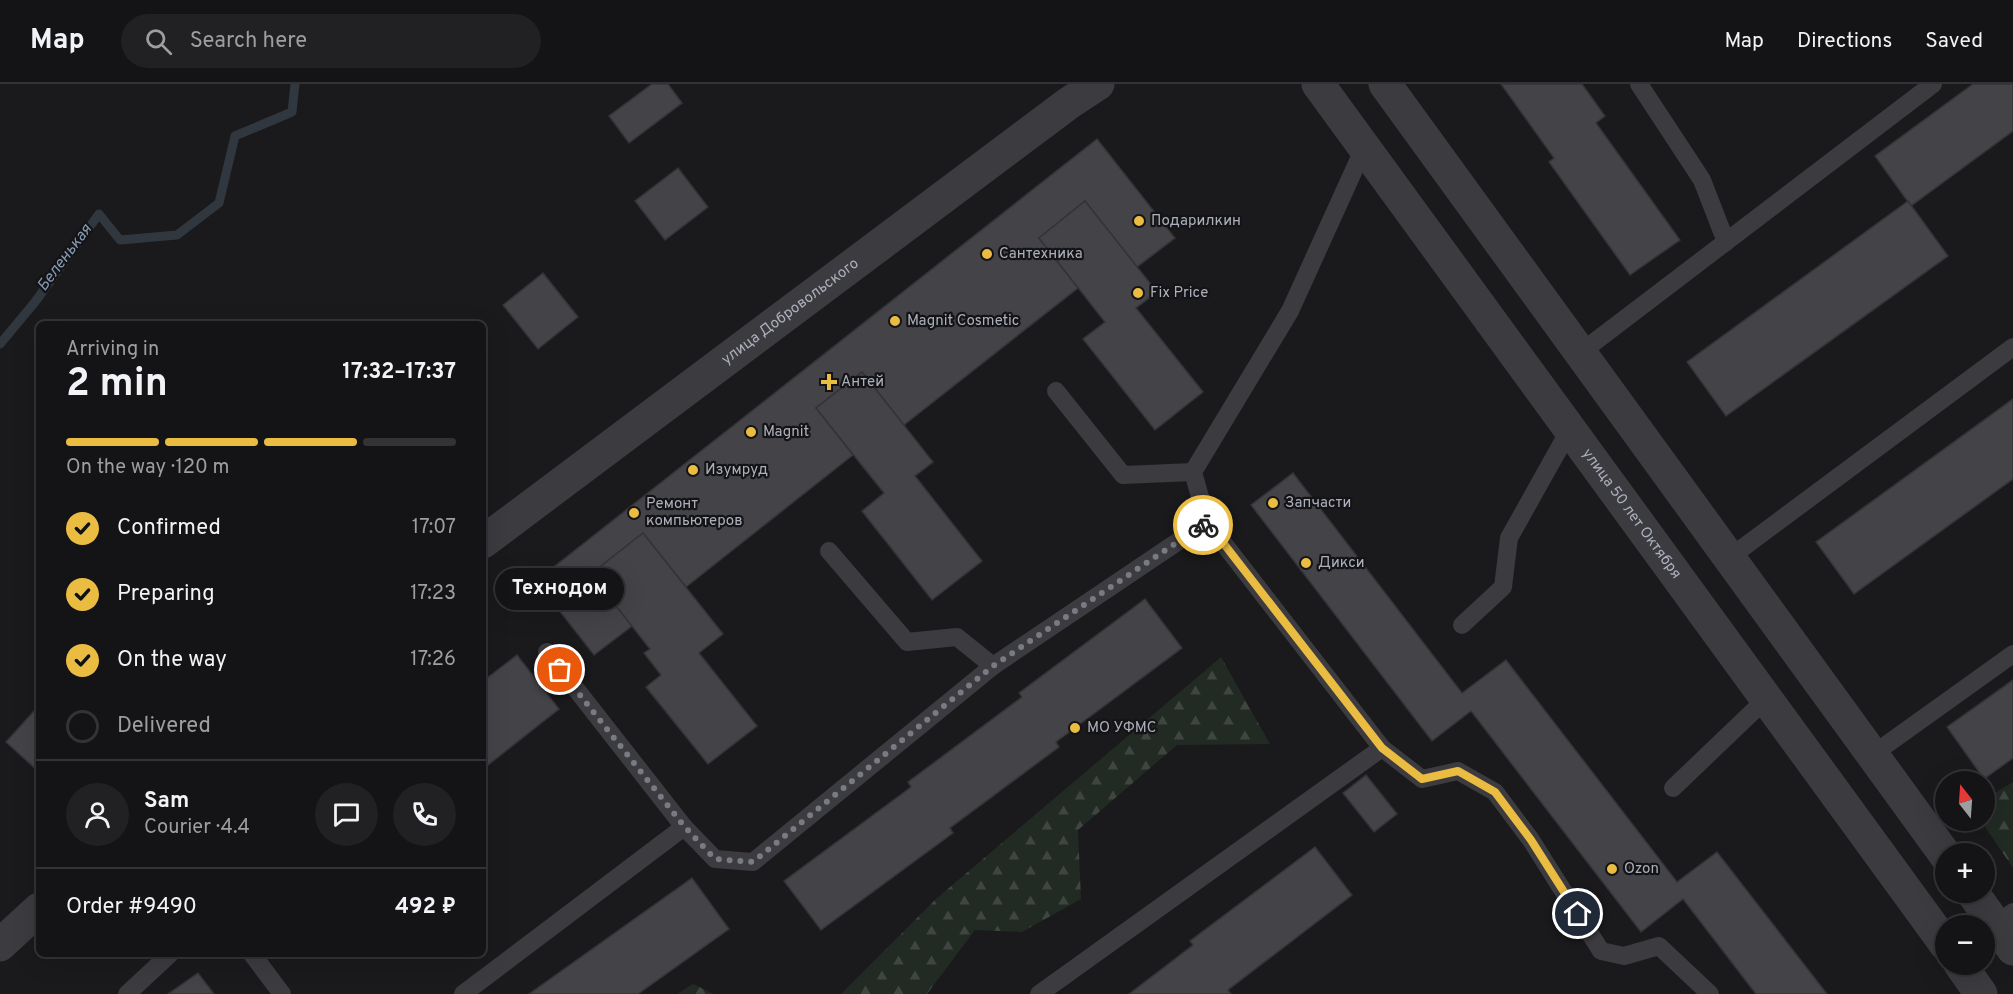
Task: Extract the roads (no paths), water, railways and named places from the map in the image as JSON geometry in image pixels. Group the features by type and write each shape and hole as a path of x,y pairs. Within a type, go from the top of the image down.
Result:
{"street":[{"name":"улица Добровольского","path":"486,540 1069,103 1098,84"},
{"name":"улица 50 лет Октября","path":"1318,84 1935,930"},
{"path":"1385,84 1936,843"},
{"path":"1982,903 2007,929"},
{"path":"0,945 36,912"},
{"path":"1968,975 1981,994"}],"lane":[{"path":"1639,84 1702,180 1726,242"},
{"path":"1580,353 1933,84"},
{"path":"1364,148 1290,312 1193,471 1207,522 1382,748 1422,779 1458,771 1495,792 1531,840 1601,951 1624,956 1659,946 1710,994"},
{"path":"1729,558 2013,347"},
{"path":"1056,391 1123,476 1193,471"},
{"path":"1462,625 1503,587 1509,538 1570,429"},
{"path":"547,652 684,826 715,859 753,862 993,666 1207,522"},
{"path":"829,551 907,642 957,637 993,666"},
{"path":"1872,755 2013,654"},
{"path":"1673,788 1766,699"},
{"path":"1040,994 1382,748"},
{"path":"463,994 684,826"},
{"path":"127,994 167,957"},
{"path":"254,957 282,994"}],"waterway":[{"name":"Беленькая","path":"0,344 35,302 99,214 120,240 177,235 219,203 235,136 292,112 295,84"}],"place":[{"name":"Подарилкин","path":"1139,221"},
{"name":"Сантехника","path":"987,254"},
{"name":"Fix Price","path":"1138,293"},
{"name":"Magnit Cosmetic","path":"895,321"},
{"name":"Антей","path":"829,382"},
{"name":"Magnit","path":"751,432"},
{"name":"Изумруд","path":"693,470"},
{"name":"Запчасти","path":"1273,503"},
{"name":"Ремонт компьютеров","path":"634,513"},
{"name":"Дикси","path":"1306,563"},
{"name":"Технодом","path":"560,670"},
{"name":"МО УФМС","path":"1075,728"},
{"name":"Ozon","path":"1612,869"}]}
